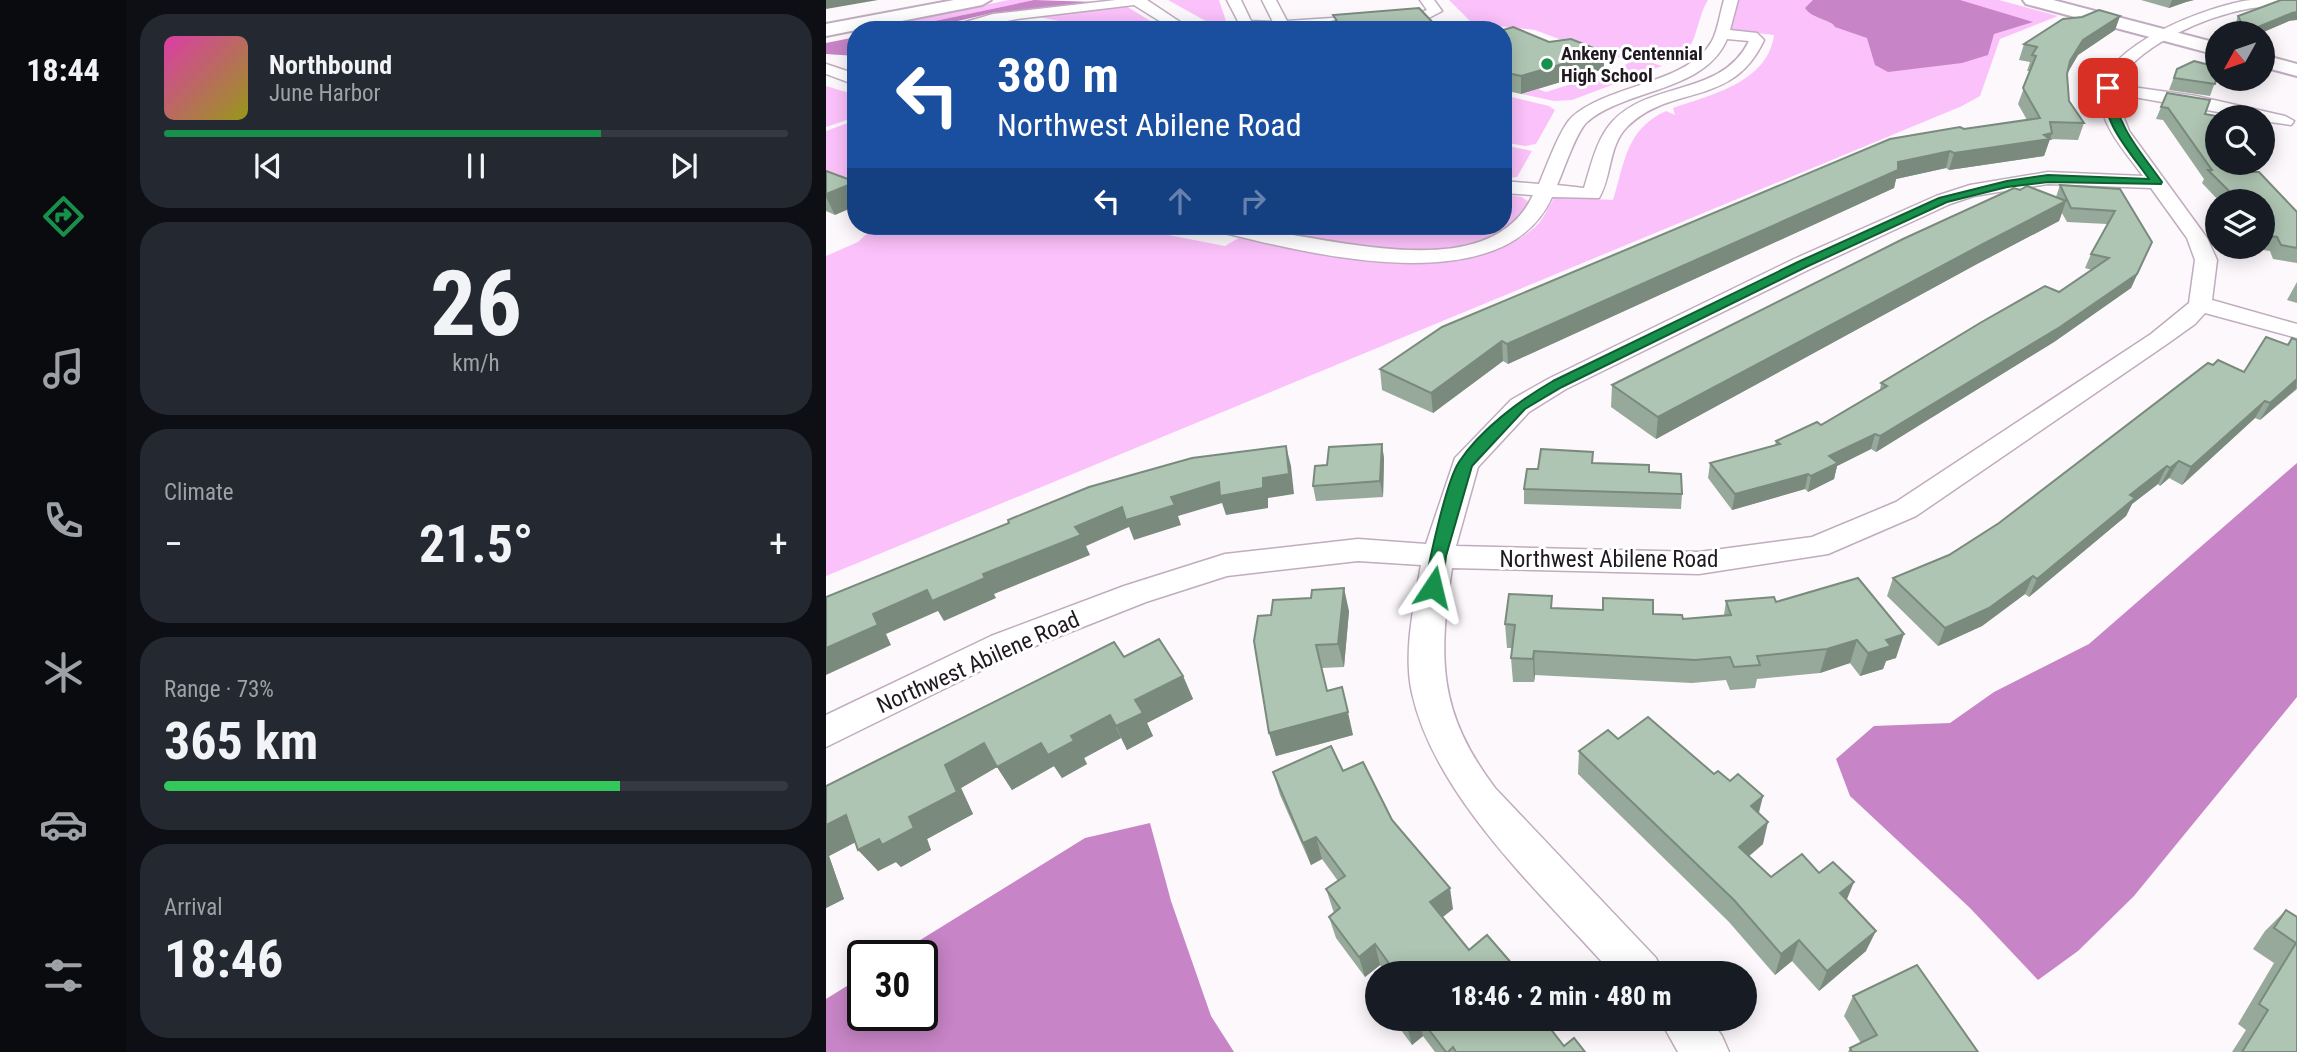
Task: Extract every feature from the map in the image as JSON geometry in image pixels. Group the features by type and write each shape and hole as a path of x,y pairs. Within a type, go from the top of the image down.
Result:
{"main road":[{"path":"826,21 937,0"},
{"path":"873,21 982,0"},
{"path":"2032,0 2205,46"},
{"path":"826,30 847,26"},
{"path":"2275,64 2297,70"}],"street":[{"path":"980,21 1032,13 1096,9 1137,0 1171,21"},
{"path":"1234,0 1244,21"},
{"path":"1269,0 1280,21"},
{"path":"1392,0 1402,14 1399,18"},
{"path":"1300,21 1323,16 1399,18 1431,14 1434,9 1427,0"},
{"path":"1512,233 1536,211 1577,121 1602,103 1698,65 1714,51 1731,0"},
{"path":"2282,0 2218,11 2165,35 2129,59 2117,71 2108,88 2110,106 2120,131 2197,238 2206,261 2200,304 2297,331"},
{"path":"1032,13 1035,20 1039,21"},
{"path":"1512,188 1592,194 1619,125 1634,114 1730,74 1749,58 1758,40 1752,36 1721,34"},
{"path":"830,70 847,77"},
{"path":"1644,87 1671,99"},
{"path":"2108,88 2196,101 2285,121"},
{"path":"1630,961 1482,800 1458,766 1429,693 1427,631 1438,556 1465,464 1520,406 1557,384 1802,264 1943,200 1994,186 2048,178 2157,182"},
{"path":"1290,235 1385,257 1421,258 1456,253 1507,235"},
{"name":"Northwest Abilene Road","path":"826,732 1003,645 1135,594 1225,565 1358,550 1496,560 1699,563 1817,547 1906,509 2188,319 2200,304"},
{"path":"1691,1031 1706,1052"}],"shaded area":[{"path":"1009,0 1034,0 935,21 905,21"},
{"path":"1034,0 1095,2 992,13 958,21 935,21"},
{"path":"1168,0 1219,0 1226,21 1206,21"},
{"path":"1449,0 1708,0 1690,46 1677,59 1667,63 1605,56 1535,30 1512,27 1512,21 1470,21"},
{"path":"1739,0 1999,0 2058,16 2000,39 1980,96 1962,106 826,576 826,256 858,242 865,235 1168,235 1225,246 1242,236 1354,258 1393,262 1432,263 1469,259 1504,247 1534,228 1555,197 1613,200 1624,160 1643,127 1666,111 1675,115 1673,108 1735,84 1761,64 1774,35 1731,30"},
{"path":"1813,0 1960,0 2033,22 1994,34 1988,55 1962,63 1888,72 1875,65 1867,38 1835,27 1808,12 1805,8"},
{"path":"1126,6 1150,21 1059,21 1039,17"},
{"path":"847,39 847,55 826,54 826,43"},
{"path":"1646,61 1662,66 1572,100 1554,101 1522,94 1538,89 1546,92 1616,70 1630,62"},
{"path":"826,86 847,92 847,120 826,127"},
{"path":"1512,97 1549,106 1555,110 1536,144 1525,146 1512,144"},
{"path":"847,123 847,179 826,171 826,131"},
{"path":"1512,147 1532,151 1517,177 1512,178"},
{"path":"1512,195 1522,197 1529,202 1513,225"},
{"path":"1297,235 1497,235 1465,247 1437,251 1350,245"},
{"path":"2297,463 2297,697 2134,896 2078,951 2038,980 1970,908 1850,796 1836,759 1874,726 1950,723 1994,692 2089,644"},
{"path":"1150,823 1171,901 1211,1016 1234,1052 826,1052 826,999 847,986 847,1031 938,1031 938,940 920,940 1085,838"}],"building":[{"path":"2281,0 2297,0 2297,12 2273,21 2240,21 2238,16"},
{"path":"1419,8 1431,21 1337,21 1333,15"},
{"path":"2099,10 2120,16 2083,40 2070,61 2067,74 2069,101 2084,123 2050,122 2052,133 2044,135 2050,139 1954,153 1950,151 1898,162 1898,170 1507,344 1502,341 1431,393 1380,369 1442,327 1890,139 1960,127 1964,129 2040,118 2023,88 2036,56 2032,55 2037,47 2024,44 2063,19 2082,17"},
{"path":"1512,27 1549,42 1571,39 1604,52 1521,76 1512,74"},
{"path":"2194,61 2205,64 2205,83 2174,78 2177,69"},
{"path":"2167,93 2210,100 2208,105 2205,105 2205,160 2168,108 2161,107"},
{"path":"826,171 847,179 847,186 826,194"},
{"path":"2213,175 2262,175 2297,212 2297,248 2281,245 2275,237 2275,189 2227,189"},
{"path":"2060,185 2120,189 2152,242 2137,274 2060,327 1880,436 1875,434 1829,456 1838,463 1811,476 1808,474 1735,494 1710,463 1780,444 1776,441 1817,422 1821,425 1887,386 1881,383 1980,323 2045,286 2059,292 2109,258 2091,254 2115,211 2071,208"},
{"path":"2027,186 2066,201 1658,417 1612,385 1903,239 2014,188 2020,190"},
{"path":"2266,337 2288,345 2292,338 2297,340 2297,379 2270,403 2265,401 2191,467 2179,461 2170,468 2167,466 2130,495 2135,498 2037,579 2033,576 1989,608 1945,628 1893,578 1949,555 1999,523 2208,363 2213,365 2218,360 2244,372"},
{"path":"1382,444 1380,481 1313,486 1315,466 1327,465 1329,447"},
{"path":"1286,446 1289,474 1263,478 1263,488 1220,496 1219,482 1171,497 1175,505 1126,520 1122,507 1075,527 1081,535 983,574 985,578 932,601 927,590 873,614 878,625 826,648 826,597 1009,523 1008,520 1089,487 1192,458"},
{"path":"1541,449 1593,452 1592,463 1649,465 1649,472 1681,474 1682,494 1524,489 1527,469 1538,469"},
{"path":"1858,578 1904,634 1886,640 1891,646 1868,653 1857,640 1827,649 1757,656 1760,665 1734,667 1730,657 1695,660 1534,651 1533,659 1511,658 1515,625 1505,624 1509,594 1552,596 1551,608 1603,610 1603,598 1653,600 1653,614 1682,615 1683,619 1731,615 1726,601 1774,597 1776,602"},
{"path":"1344,588 1338,644 1316,645 1327,691 1342,687 1348,712 1269,733 1254,641 1258,616 1271,615 1273,600 1311,598 1312,590"},
{"path":"1159,639 1183,676 1135,700 1143,713 1116,726 1110,715 1071,736 1074,741 1048,755 1041,743 997,767 984,743 945,765 957,792 909,817 914,828 882,845 879,839 858,850 846,815 826,825 826,786 1114,642 1124,657"},
{"path":"1648,717 1714,774 1718,771 1730,781 1738,774 1763,796 1751,806 1768,822 1739,847 1771,877 1802,854 1819,873 1833,862 1854,882 1840,893 1876,931 1827,971 1799,940 1781,954 1734,900 1579,751 1608,730 1618,739"},
{"path":"1331,746 1343,771 1363,762 1392,820 1450,888 1430,902 1469,950 1487,935 1510,961 1387,961 1375,944 1359,957 1329,917 1340,908 1326,889 1345,876 1316,837 1303,843 1273,772"},
{"path":"2286,910 2297,917 2297,1052 2242,1052 2268,1010 2259,1004 2296,943 2274,928"},
{"path":"1917,965 1978,1052 1852,1052 1850,1048 1877,1035 1853,996"},
{"path":"1430,1031 1552,1031 1564,1046 1574,1038 1585,1052 1456,1052 1453,1047 1446,1052"}],"place":[{"name":"Ankeny Centennial High School","path":"1547,64"}],"route":[{"path":"1433,587 1438,556 1465,464 1520,406 1557,384 1802,264 1943,200 1970,191 2048,178 2084,177 2157,182 2120,131 2110,106 2108,88"}]}
